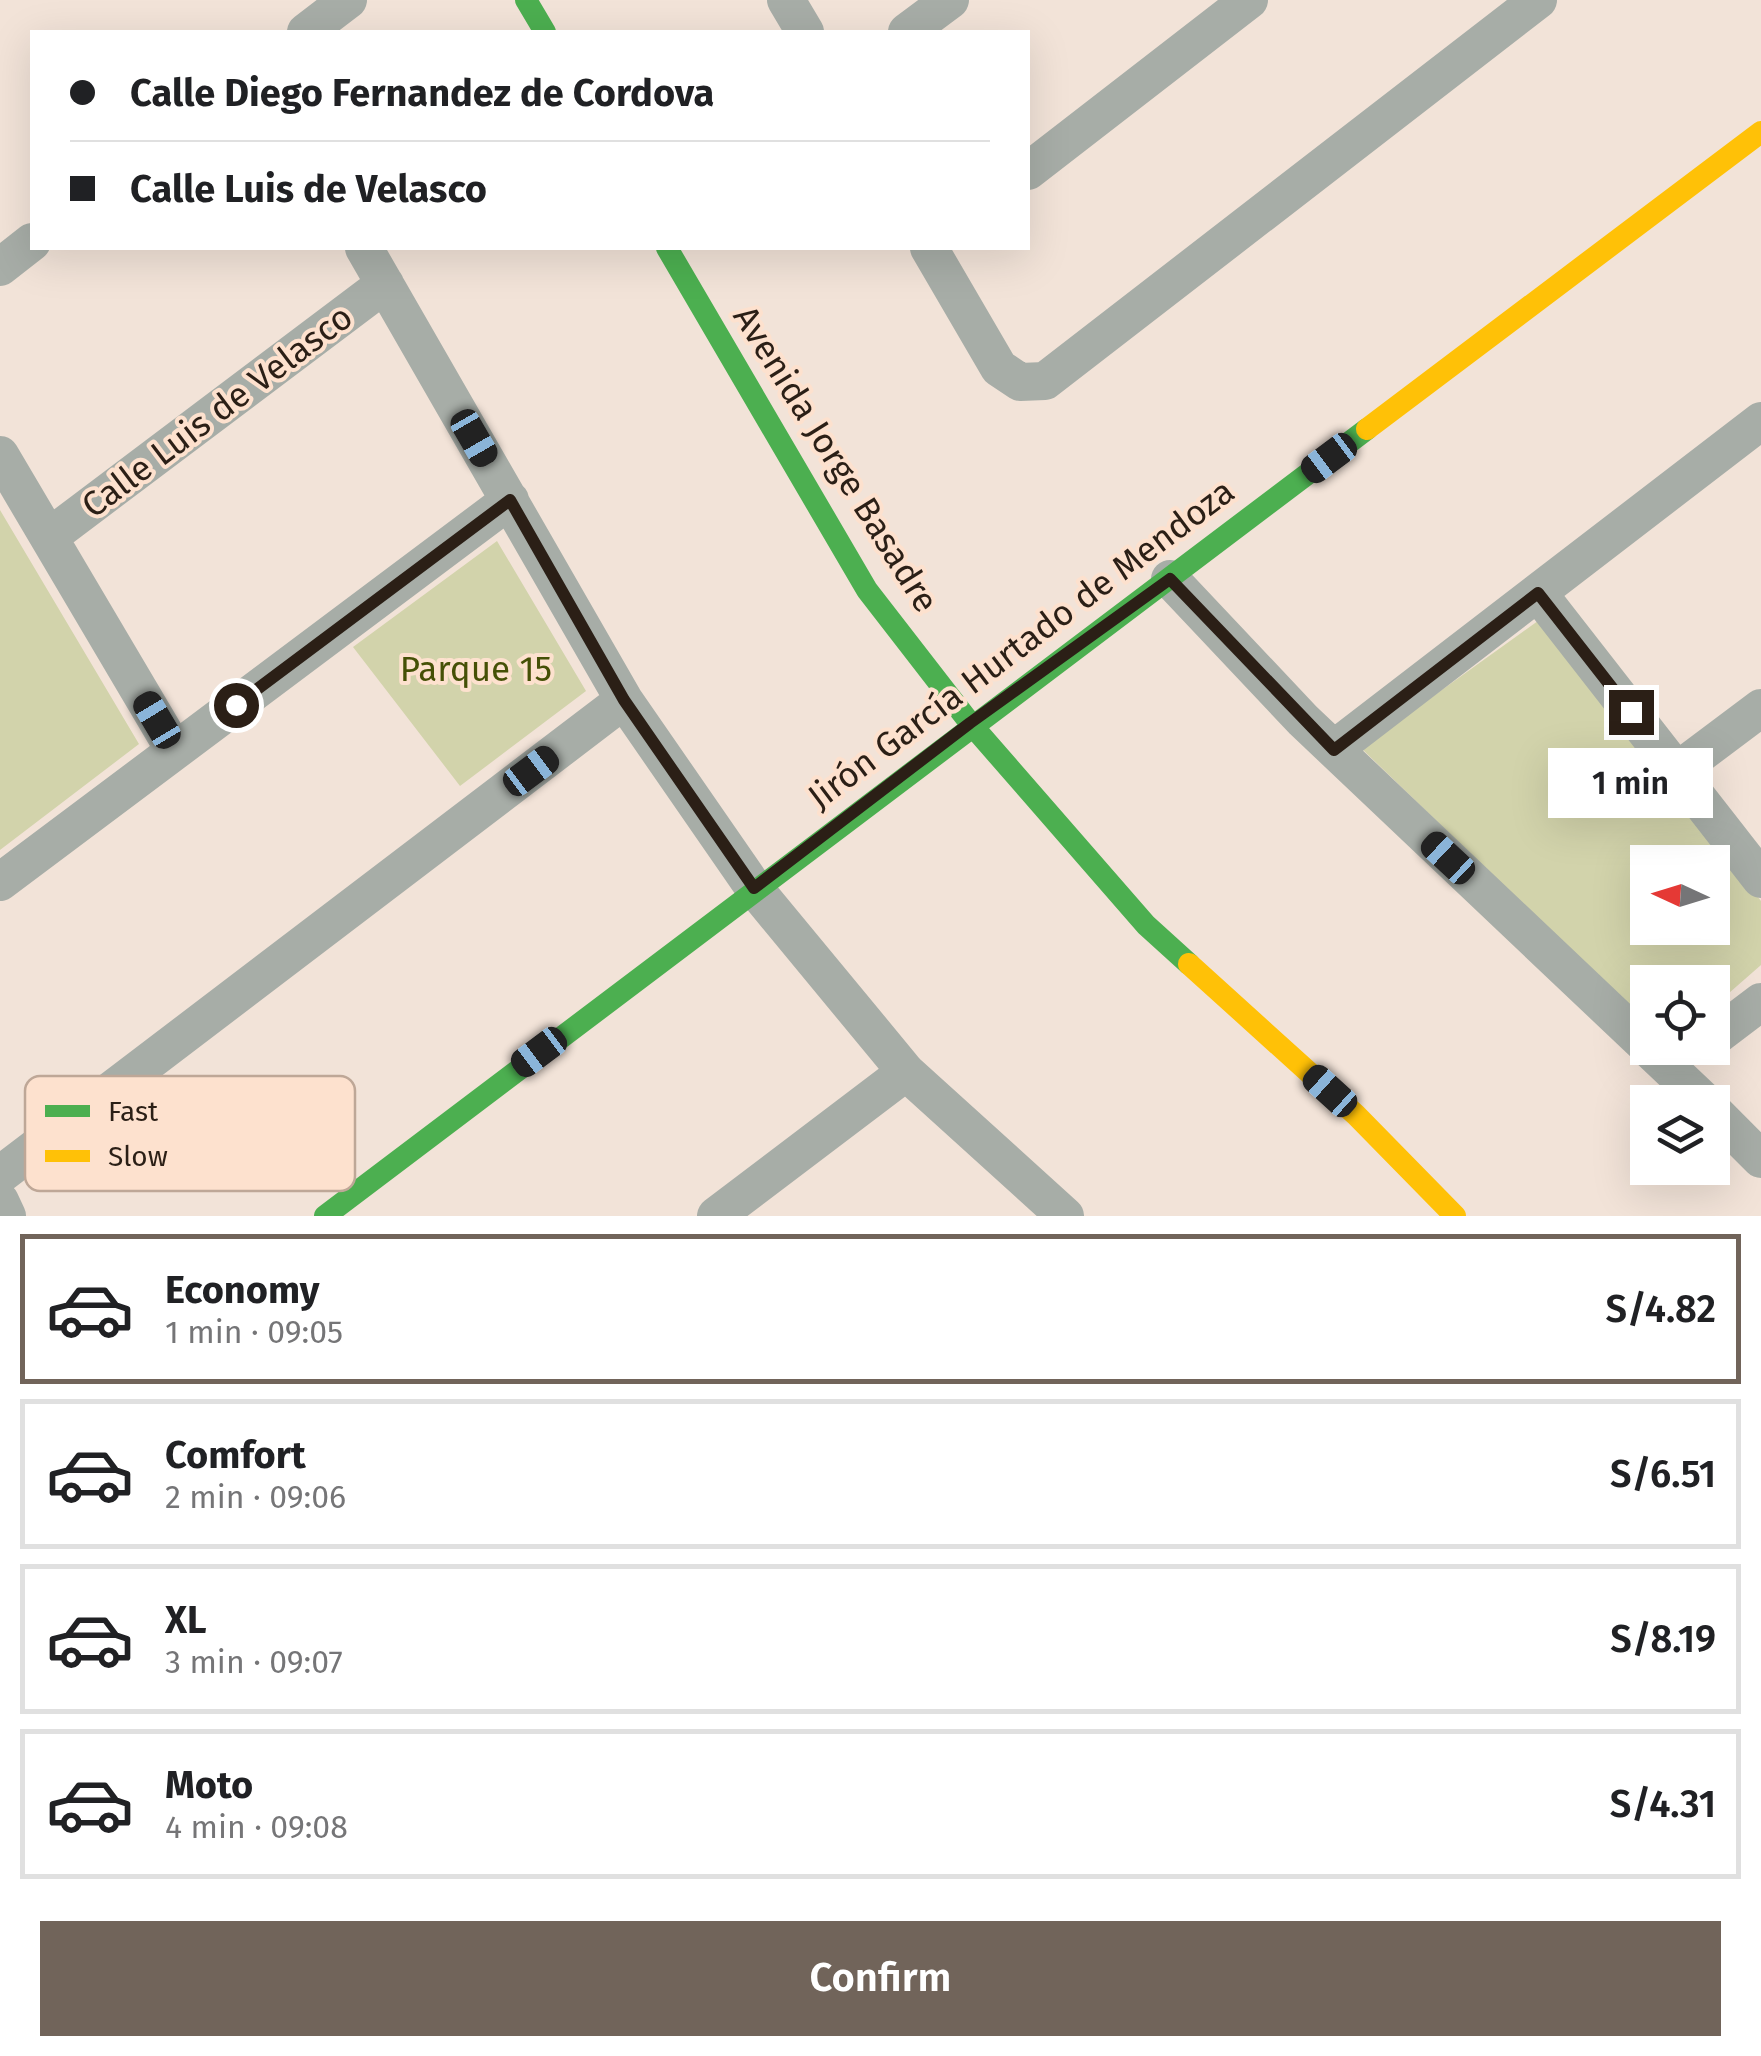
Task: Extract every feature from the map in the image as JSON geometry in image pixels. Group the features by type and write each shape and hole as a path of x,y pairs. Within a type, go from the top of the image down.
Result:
{"street":[{"path":"309,30 348,0"},
{"path":"526,0 544,30"},
{"path":"786,0 804,30"},
{"path":"911,30 950,0"},
{"path":"1030,169 1250,0"},
{"path":"930,250 998,368 1020,382 1045,381 1538,0"},
{"name":"Jirón García Hurtado de Mendoza","path":"325,1216 970,723 1170,579 1761,132"},
{"path":"0,268 30,244"},
{"path":"365,250 624,700 754,888 906,1072 1066,1216"},
{"name":"Avenida Jorge Basadre","path":"668,250 867,590 970,723 1146,924 1356,1115 1455,1216"},
{"name":"Calle Luis de Velasco","path":"49,537 385,284"},
{"path":"1334,750 1761,421"},
{"path":"0,455 175,751"},
{"path":"0,882 510,500"},
{"path":"1170,579 1334,750 1630,1019"},
{"path":"1538,593 1761,878"},
{"path":"129,1076 624,700"},
{"path":"1678,771 1761,708"},
{"path":"1730,1025 1761,1002"},
{"path":"1676,1065 1692,1085"},
{"path":"716,1216 906,1072"},
{"path":"1730,1128 1761,1159"},
{"path":"0,1174 25,1155"},
{"path":"0,1201 8,1216"}],"green space":[{"path":"0,510 139,744 0,850"},
{"name":"Parque 15","path":"497,541 586,691 460,786 353,647"},
{"path":"1542,618 1718,845 1630,845 1630,945 1730,945 1730,861 1761,901 1761,965 1730,992 1730,965 1630,965 1630,1008 1361,748"}],"traffic: fast":[{"path":"526,0 544,30"},
{"path":"668,250 867,590 970,723 1146,925 1189,964"},
{"path":"325,1216 1367,429"}],"traffic: slow":[{"path":"1367,429 1761,132"},
{"path":"1189,964 1356,1115 1455,1216"}],"route":[{"path":"236,705 510,500 624,700 754,888 970,723 1170,579 1334,750 1538,593 1631,712"}]}
